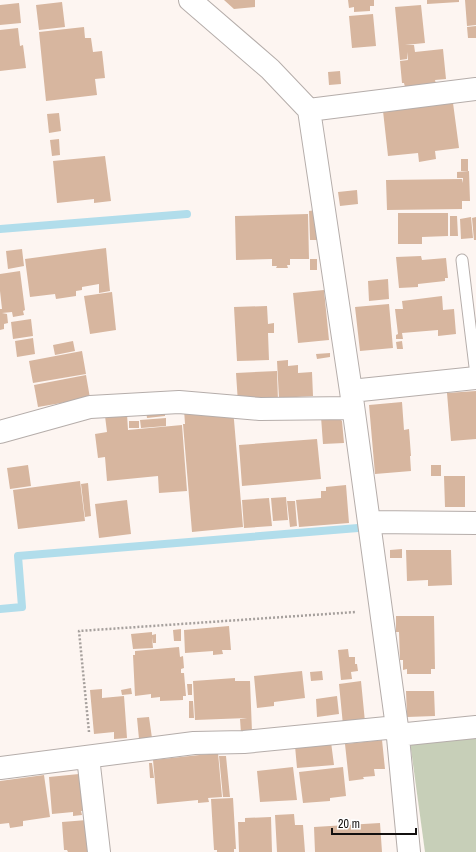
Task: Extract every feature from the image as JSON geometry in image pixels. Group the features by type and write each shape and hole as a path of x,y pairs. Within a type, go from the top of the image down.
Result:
{"street":[{"path":"190,0 270,69 309,110 352,400 381,611 397,731 409,852"},
{"path":"309,110 476,89"},
{"path":"0,432 90,408 105,406 179,402 260,409 352,400 476,377"},
{"path":"369,522 476,523"},
{"path":"0,768 194,743 244,742 476,727"},
{"path":"89,757 99,852"}],"lane":[{"path":"462,260 476,377"}],"path":[{"path":"89,757 79,631 381,611"}],"green space":[{"path":"476,737 476,852 425,852 410,742"}],"building":[{"path":"224,0 255,0 255,7 234,9"},
{"path":"348,0 374,0 374,6 370,6 370,11 354,12 354,7 349,8"},
{"path":"427,0 459,0 459,2 427,4"},
{"path":"465,0 476,0 476,25 467,26"},
{"path":"62,2 65,27 39,30 36,5"},
{"path":"19,3 21,23 0,25 0,5"},
{"path":"421,5 425,43 405,45 414,45 415,52 443,49 446,79 435,80 436,84 405,87 404,83 402,83 400,61 408,60 407,52 407,59 400,60 395,7"},
{"path":"373,14 376,46 352,48 349,16"},
{"path":"476,26 476,38 468,38 467,27"},
{"path":"84,27 85,38 91,38 93,52 102,51 105,78 95,79 97,95 46,101 39,32"},
{"path":"18,28 20,46 23,45 26,68 0,71 0,30"},
{"path":"340,71 341,84 329,85 328,72"},
{"path":"453,103 459,148 435,151 436,159 419,162 418,153 388,156 383,111"},
{"path":"59,113 61,131 49,133 47,114"},
{"path":"59,139 60,155 52,156 50,140"},
{"path":"105,156 111,201 94,203 94,199 57,203 53,161"},
{"path":"461,159 468,159 468,171 461,171"},
{"path":"469,171 470,201 462,201 462,209 387,210 386,180 462,179 463,183 463,178 457,178 457,172"},
{"path":"357,190 358,204 340,206 338,192"},
{"path":"316,210 319,240 310,240 309,211"},
{"path":"398,213 448,213 448,236 422,237 422,244 398,244"},
{"path":"308,214 309,259 290,259 290,265 287,265 288,268 276,268 277,266 272,266 272,259 236,260 235,216"},
{"path":"450,216 457,216 458,236 450,236"},
{"path":"471,217 473,238 461,239 460,219"},
{"path":"476,217 476,240 474,240 472,218"},
{"path":"106,248 110,291 99,293 99,284 82,287 82,290 76,291 76,296 56,299 55,294 30,297 25,259"},
{"path":"22,249 24,266 8,269 6,251"},
{"path":"421,256 422,260 446,258 448,278 445,278 445,281 418,284 418,287 399,288 396,257"},
{"path":"310,259 317,259 317,270 310,270"},
{"path":"20,271 25,310 23,311 24,315 13,317 12,312 2,313 7,314 8,323 4,324 4,329 0,330 0,309 2,309 0,274"},
{"path":"388,279 389,299 369,301 368,281"},
{"path":"324,290 329,340 298,343 293,293"},
{"path":"112,292 116,330 90,334 84,296"},
{"path":"442,296 443,310 454,309 456,334 438,336 438,330 402,333 403,339 396,339 396,335 398,334 395,309 403,309 402,301"},
{"path":"389,304 393,348 360,351 355,307"},
{"path":"267,306 268,324 274,323 274,333 268,333 269,360 237,361 234,307"},
{"path":"31,319 33,336 13,339 11,322"},
{"path":"33,338 35,354 17,357 15,341"},
{"path":"73,341 75,351 55,355 53,345"},
{"path":"402,341 403,349 397,349 396,342"},
{"path":"82,351 86,374 33,383 29,361"},
{"path":"330,353 330,357 317,359 316,354"},
{"path":"288,360 288,366 298,365 298,373 312,372 313,396 279,398 277,361"},
{"path":"277,371 278,401 238,403 236,373"},
{"path":"86,375 90,398 38,407 34,385"},
{"path":"476,391 476,439 451,441 447,393"},
{"path":"402,402 404,430 409,429 411,471 375,474 369,405"},
{"path":"165,409 165,416 147,418 146,410"},
{"path":"184,409 233,414 243,527 192,532 183,424 185,424"},
{"path":"127,414 128,430 182,425 187,491 159,493 158,476 107,481 105,457 98,458 95,434 107,432 105,416"},
{"path":"336,416 342,421 344,443 323,444 321,417"},
{"path":"166,418 166,426 141,428 140,420"},
{"path":"129,421 139,421 139,428 129,428"},
{"path":"317,439 321,479 242,486 239,445"},
{"path":"28,465 31,486 10,489 7,468"},
{"path":"431,465 441,465 441,476 431,476"},
{"path":"444,476 465,476 465,507 445,507"},
{"path":"80,481 85,521 18,529 13,490"},
{"path":"88,483 91,516 85,517 81,484"},
{"path":"346,485 349,523 299,527 296,500 321,498 321,491 326,491 326,487"},
{"path":"286,497 288,520 273,521 271,498"},
{"path":"269,498 272,526 244,528 242,500"},
{"path":"127,500 131,534 99,538 95,504"},
{"path":"287,501 295,501 297,526 290,527"},
{"path":"402,549 402,558 390,558 390,550"},
{"path":"406,550 451,550 452,585 428,586 428,580 407,581"},
{"path":"396,616 434,616 435,669 431,669 431,674 407,674 407,669 403,670 403,660 400,660 399,632 396,632"},
{"path":"229,626 231,650 222,650 223,654 213,655 213,651 185,653 184,630"},
{"path":"181,629 181,641 174,641 173,630"},
{"path":"152,632 152,635 156,634 156,643 153,643 152,637 153,648 133,649 131,634"},
{"path":"179,647 180,657 183,656 184,668 181,669 181,673 184,673 186,696 183,696 183,700 160,701 160,697 151,698 151,694 135,696 133,655 135,655 135,651"},
{"path":"348,649 349,657 355,657 355,664 357,664 358,671 351,672 352,679 341,680 338,650"},
{"path":"302,671 305,698 274,702 274,706 257,708 254,676"},
{"path":"322,671 323,680 311,681 310,672"},
{"path":"235,678 235,681 250,681 252,732 241,733 240,719 247,718 195,720 193,681"},
{"path":"361,681 365,722 343,725 339,684"},
{"path":"187,684 192,684 192,695 188,695"},
{"path":"131,688 132,694 122,695 121,690"},
{"path":"102,689 102,698 124,696 127,738 114,739 114,732 94,734 90,690"},
{"path":"406,691 434,691 435,716 407,717"},
{"path":"337,696 339,714 317,717 316,699"},
{"path":"189,701 193,701 194,718 189,718"},
{"path":"149,717 152,738 139,739 137,718"},
{"path":"382,740 385,769 374,769 375,776 363,777 364,779 349,781 345,744"},
{"path":"331,742 334,765 297,768 295,746"},
{"path":"218,753 222,797 208,798 209,802 198,803 198,800 157,804 153,760"},
{"path":"219,756 226,756 230,797 223,797"},
{"path":"149,763 152,763 154,778 150,778"},
{"path":"293,767 297,800 260,802 257,771"},
{"path":"343,767 346,796 330,798 330,801 303,803 299,772"},
{"path":"79,774 83,811 81,811 82,815 73,816 73,812 52,814 49,777"},
{"path":"44,775 50,817 23,821 23,826 10,828 9,823 0,824 0,781"},
{"path":"233,798 236,849 234,849 234,852 217,852 217,850 214,850 211,799"},
{"path":"294,814 295,825 303,825 305,852 277,852 275,815"},
{"path":"271,817 272,852 239,852 238,822 245,822 245,818"},
{"path":"87,820 90,852 68,852 67,850 64,850 62,822"},
{"path":"380,823 382,852 315,852 314,827"}],"waterway":[{"path":"0,229 187,214"},
{"path":"0,609 22,607 18,556 358,528"}]}
